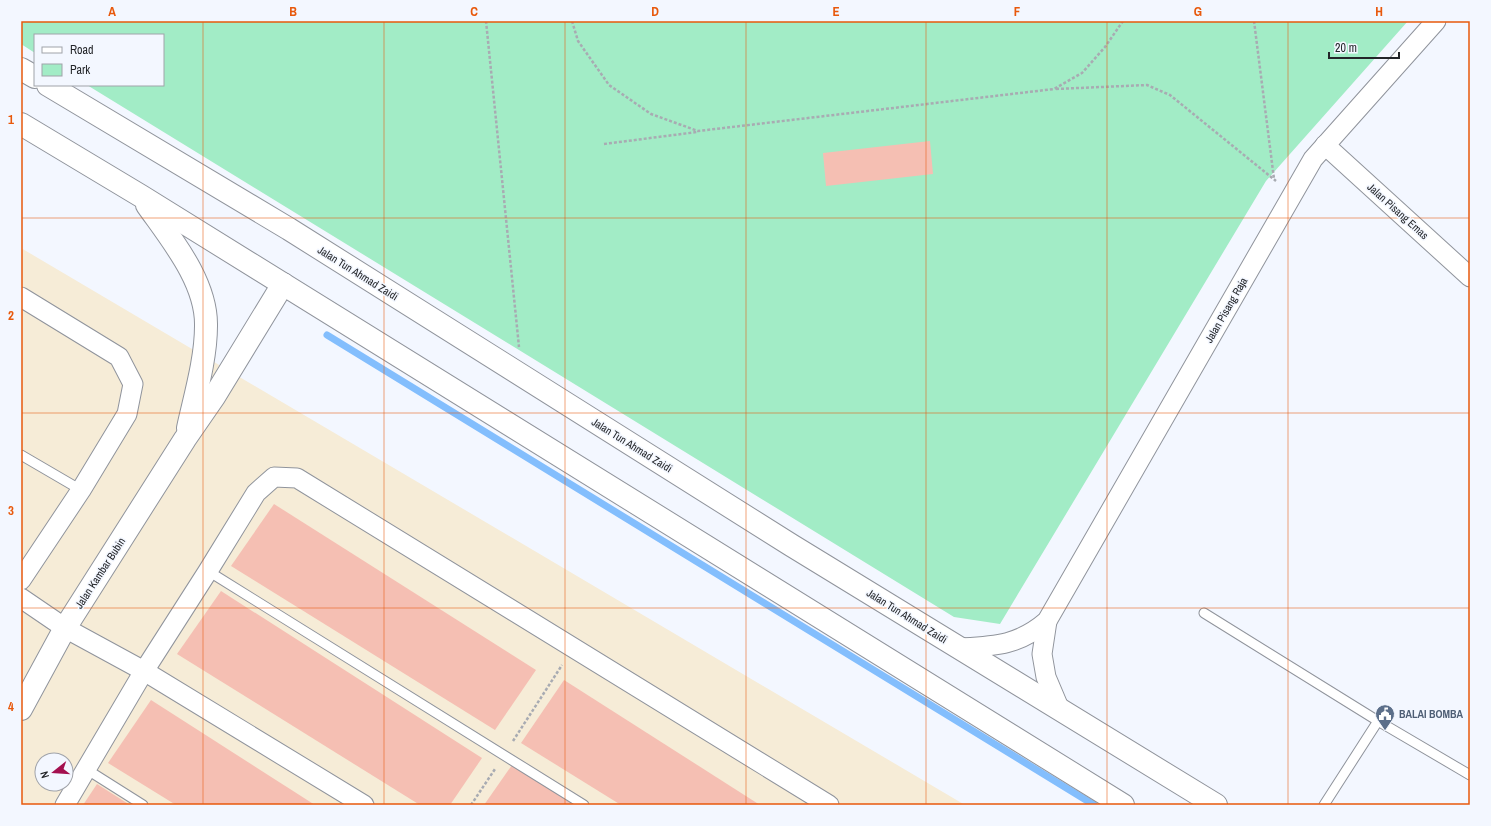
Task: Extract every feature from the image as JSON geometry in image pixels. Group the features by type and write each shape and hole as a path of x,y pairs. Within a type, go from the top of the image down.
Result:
{"main road":[{"path":"21,69 34,76"},
{"name":"Jalan Tun Ahmad Zaidi","path":"50,86 289,229 791,545 1216,805"},
{"path":"21,124 141,196 1123,805"},
{"path":"141,196 172,240 197,283 206,313 202,368 185,439"},
{"name":"Jalan Kambar Bubin","path":"21,709 65,628 185,439 214,397 283,284"}],"street":[{"name":"Jalan Pisang Raja","path":"1047,621 1313,159 1436,21"},
{"name":"Jalan Pisang Emas","path":"1326,145 1470,277"},
{"path":"21,297 119,357 133,384 127,414 81,490 21,580"},
{"path":"65,805 144,671 256,493 274,477 296,478 829,805"},
{"path":"21,598 65,628 144,671 364,805"},
{"path":"958,648 993,646 1024,638 1036,631 1047,621"},
{"path":"1047,621 1042,654 1046,677 1060,710"}],"lane":[{"path":"21,454 81,490"},
{"path":"208,571 584,805"},
{"path":"1204,613 1378,721 1470,775"},
{"path":"1324,805 1378,721"},
{"path":"86,769 143,805"}],"path":[{"path":"486,21 522,376"},
{"path":"572,21 578,41 609,85 651,114 698,132"},
{"path":"1054,89 1082,73 1105,47 1123,21"},
{"path":"1254,21 1274,179"},
{"path":"604,144 1054,89 1147,85 1170,95 1292,194"},
{"path":"471,805 573,648"}],"shaded area":[{"path":"21,248 965,805 21,805"}],"green space":[{"path":"21,21 1408,21 1266,181 1000,624 954,617 89,86 164,86 164,34 34,34 34,52 21,44"}],"building":[{"path":"930,141 933,174 826,186 823,153"},
{"path":"274,504 536,670 495,730 231,566"},
{"path":"221,591 482,758 450,805 420,805 177,654"},
{"path":"564,680 760,805 621,805 521,743"},
{"path":"151,700 315,805 176,805 108,763"},
{"path":"512,765 574,805 484,805"},
{"path":"97,784 130,805 83,805"}],"waterway":[{"path":"327,335 1094,805"}],"place":[{"name":"BALAI BOMBA","path":"1385,731"}]}
